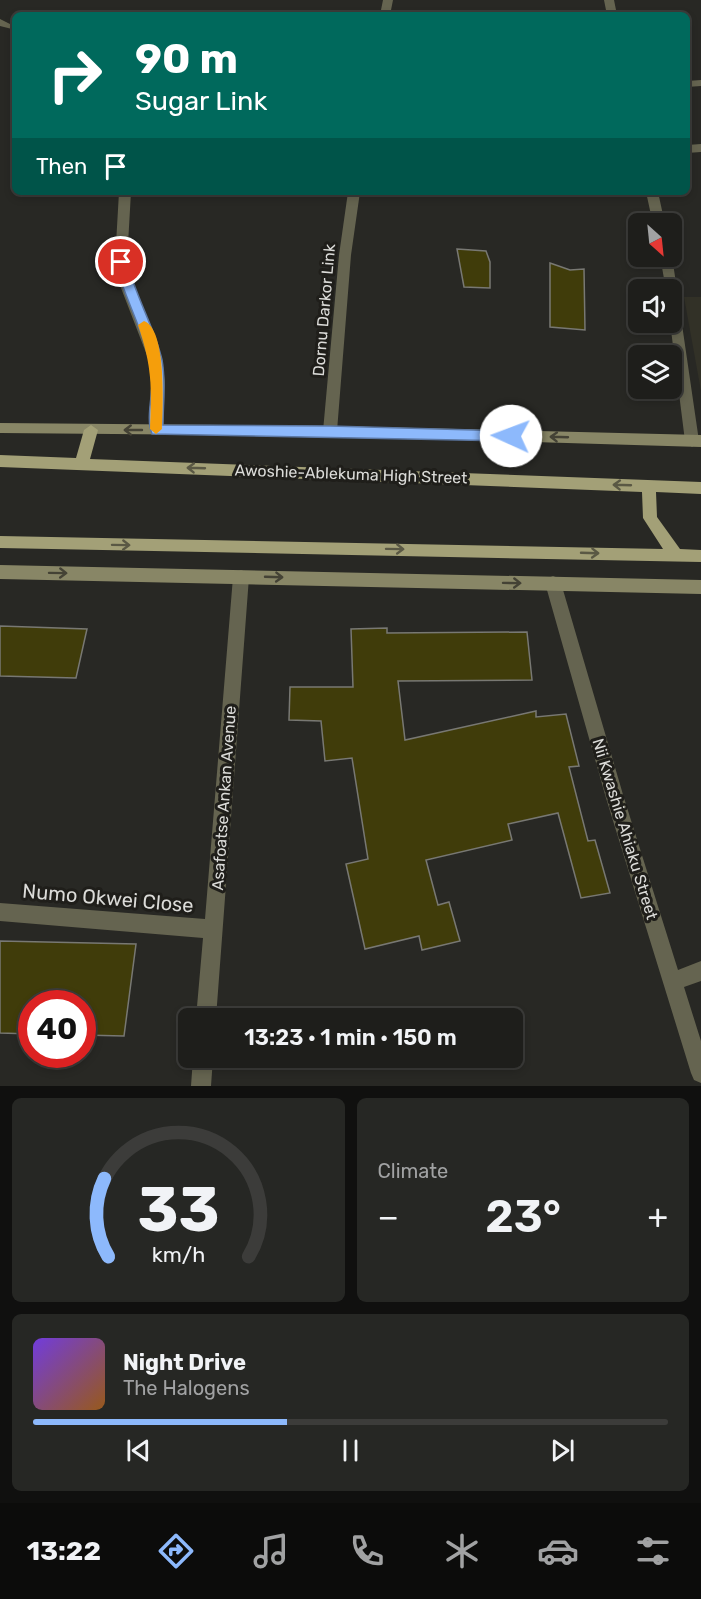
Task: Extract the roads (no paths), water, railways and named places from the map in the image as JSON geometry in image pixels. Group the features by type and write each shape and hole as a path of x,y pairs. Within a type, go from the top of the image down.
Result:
{"main road":[{"path":"82,463 91,430"},
{"name":"Awoshie-Ablekuma High Street","path":"0,461 701,488"},
{"path":"649,486 650,518 676,555"},
{"path":"0,542 701,556"}],"street":[{"path":"125,195 121,262 128,288 155,358 158,382 156,430"},
{"name":"Dornu Darkor Link","path":"330,431 345,255 354,195"},
{"path":"653,195 657,213"},
{"path":"0,428 330,431 697,441 679,333"},
{"path":"0,572 701,587"},
{"name":"Asafoatse Ankan Avenue","path":"207,1008 241,577"},
{"name":"Nii Kwashie Ahiaku Street","path":"553,584 671,982 701,1072"},
{"name":"Numo Okwei Close","path":"0,912 213,929"},
{"path":"671,982 701,971"},
{"path":"201,1086 202,1068"}]}
